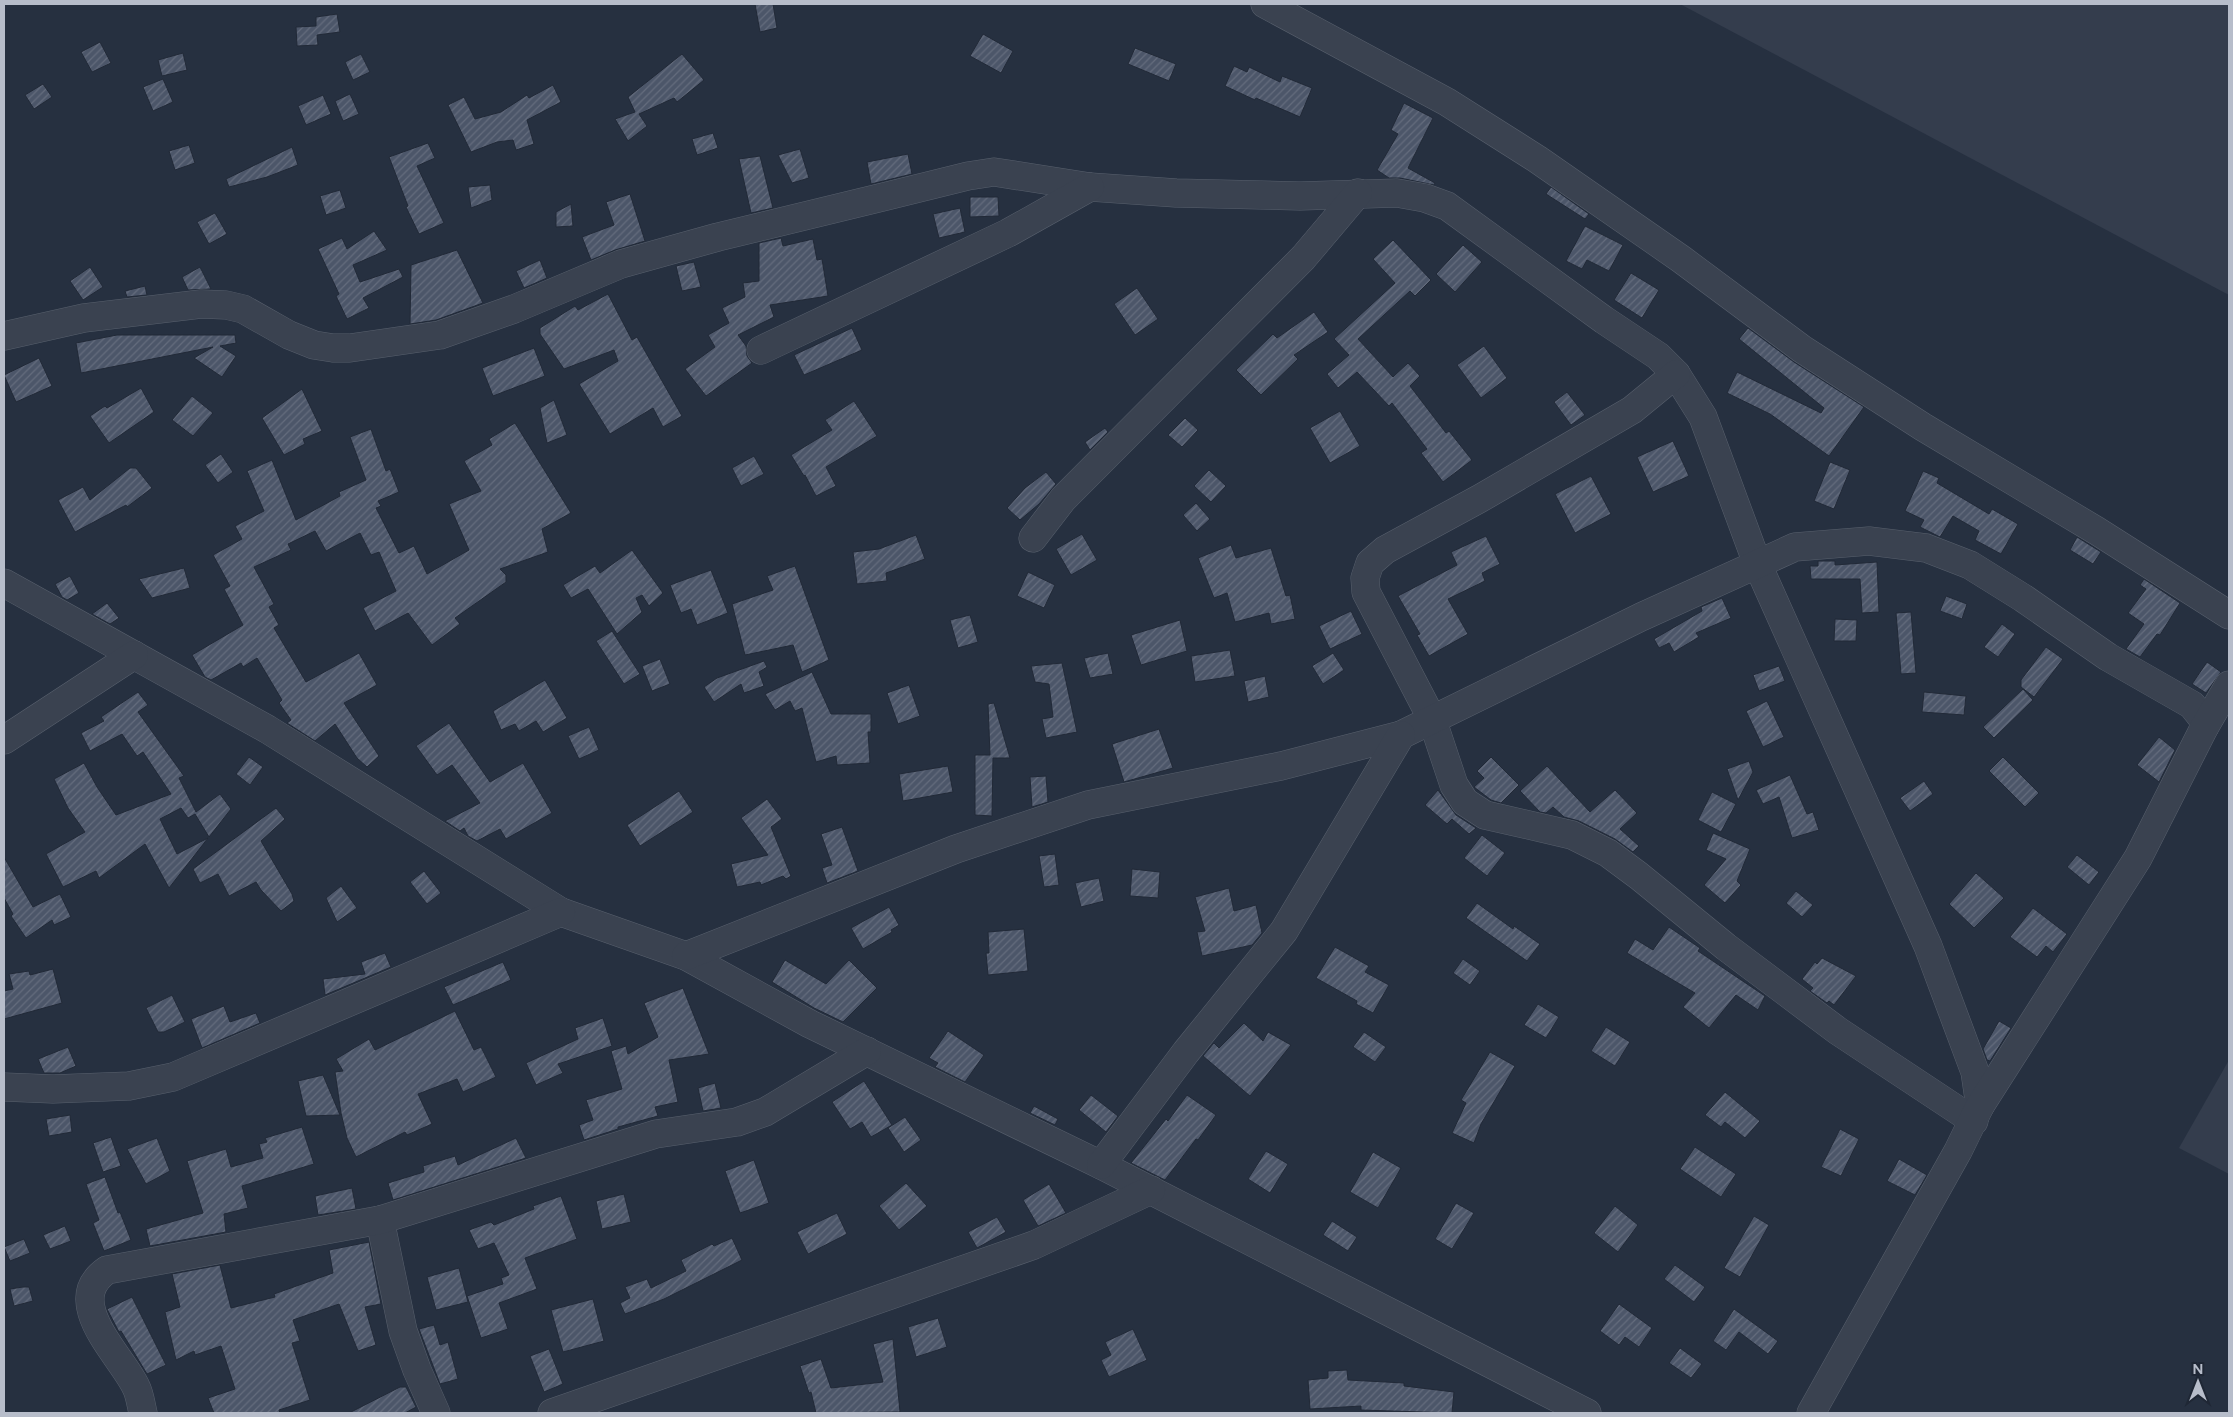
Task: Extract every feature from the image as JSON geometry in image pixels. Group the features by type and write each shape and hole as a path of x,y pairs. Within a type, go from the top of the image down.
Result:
{"street":[{"path":"1265,4 1447,102 1537,159 1681,259 1802,349 1923,427 2098,531 2229,615"},
{"path":"4,336 84,318 201,304 226,305 243,309 289,335 314,345 333,348 350,348 440,335 514,309 621,264 718,237 968,176 1002,173 1090,187 1176,193 1300,196 1397,193 1425,198 1447,206 1604,320 1658,356 1676,374 1702,417 1757,563 1928,946 1975,1072 1977,1114"},
{"path":"761,350 1008,233 1090,187"},
{"path":"1032,538 1063,498 1303,258 1358,193"},
{"path":"1676,374 1632,410 1479,499 1385,550 1370,563 1365,578 1366,592 1432,719 1454,785 1465,802 1485,815 1572,835 1608,853 1726,947 1838,1031 1977,1114"},
{"path":"686,956 956,849 1088,805 1281,766 1401,735 1641,617 1795,547 1869,542 1926,548 1970,565 2024,598 2108,657 2192,705 2203,719 2204,728"},
{"path":"4,583 267,729 561,912 686,956 810,1024 1151,1190 1587,1413"},
{"path":"4,740 134,655"},
{"path":"1811,1413 1977,1114 2138,858 2204,728 2229,685"},
{"path":"1101,1165 1186,1052 1284,931 1401,735"},
{"path":"4,1087 53,1089 129,1086 173,1077 561,912"},
{"path":"142,1413 136,1387 98,1328 90,1307 92,1286 98,1276 107,1270 380,1220 656,1134 737,1122 765,1112 867,1051"},
{"path":"552,1413 1034,1245 1151,1190"},
{"path":"380,1220 403,1331 417,1370 436,1413"}],"shaded area":[{"path":"1680,4 2229,4 2229,295"},
{"path":"2229,1060 2229,1174 2179,1148"}],"building":[{"path":"755,4 773,4 777,28 760,32"},
{"path":"337,14 340,32 317,35 318,45 297,46 296,27 316,26 316,17"},
{"path":"983,34 1013,51 1001,73 970,56"},
{"path":"100,42 111,63 92,72 81,52"},
{"path":"1135,48 1176,64 1169,81 1128,64"},
{"path":"183,53 187,70 162,76 158,60"},
{"path":"361,54 370,72 353,80 345,62"},
{"path":"682,54 704,80 677,102 674,98 639,114 647,126 628,141 615,119 635,112 628,97"},
{"path":"1234,66 1247,72 1249,67 1280,82 1282,76 1312,88 1300,117 1225,86"},
{"path":"163,79 173,102 153,111 143,87"},
{"path":"43,84 52,97 34,109 25,95"},
{"path":"553,85 561,102 527,120 534,144 516,150 513,140 497,142 471,152 448,105 464,97 475,119 501,112 527,95 529,98"},
{"path":"350,94 359,114 343,121 335,101"},
{"path":"323,95 331,114 306,125 298,106"},
{"path":"1404,103 1433,118 1408,168 1435,183 1434,185 1400,178 1389,178 1377,170 1398,134 1391,130"},
{"path":"713,133 718,148 697,155 692,139"},
{"path":"428,143 435,158 417,166 444,223 419,234 406,207 408,206 389,157"},
{"path":"189,145 195,163 175,170 169,151"},
{"path":"292,147 298,165 267,177 229,187 226,179"},
{"path":"800,149 809,178 792,183 778,155"},
{"path":"908,154 912,174 871,184 867,162"},
{"path":"760,156 773,208 751,213 739,159"},
{"path":"490,185 492,200 471,208 468,187"},
{"path":"1551,187 1589,214 1585,219 1546,194"},
{"path":"340,190 346,208 326,215 320,196"},
{"path":"630,194 645,241 591,260 582,237 614,225 606,202"},
{"path":"970,197 998,197 999,216 970,217"},
{"path":"571,204 573,226 556,227 556,212"},
{"path":"960,208 965,232 939,238 933,214"},
{"path":"215,213 227,234 209,244 197,222"},
{"path":"1585,226 1623,245 1609,271 1587,260 1582,269 1566,261"},
{"path":"374,231 387,250 353,265 360,282 399,269 403,277 363,298 369,308 347,319 336,296 339,294 318,249 342,238 347,249"},
{"path":"781,238 783,246 813,239 817,260 822,259 828,296 770,305 774,317 738,335 746,346 747,356 752,363 706,396 685,369 715,347 708,335 729,323 722,308 745,297 743,283 759,281 759,243"},
{"path":"1393,240 1431,280 1415,296 1410,291 1358,339 1393,377 1408,363 1420,376 1410,386 1446,433 1449,431 1472,460 1443,482 1421,453 1427,449 1392,403 1389,406 1357,372 1338,388 1327,374 1349,355 1334,339 1395,283 1373,259"},
{"path":"1463,245 1482,262 1455,292 1436,274"},
{"path":"457,250 483,303 436,320 410,324 411,265"},
{"path":"540,260 547,278 524,288 516,271"},
{"path":"694,262 701,287 682,291 676,266"},
{"path":"90,267 103,287 83,300 70,281"},
{"path":"200,267 211,289 188,290 182,277"},
{"path":"1631,273 1659,290 1642,318 1614,300"},
{"path":"145,286 147,295 127,297 125,291"},
{"path":"1137,288 1158,319 1135,335 1114,304"},
{"path":"608,294 632,340 637,337 682,416 663,427 653,408 610,434 579,384 618,361 614,350 564,369 540,334 540,328 575,306 578,310"},
{"path":"1314,312 1328,332 1294,355 1298,359 1261,395 1236,370 1273,334 1277,338"},
{"path":"852,328 862,350 804,375 794,355"},
{"path":"1748,328 1794,362 1864,407 1829,456 1770,414 1727,393 1737,372 1821,413 1824,408 1739,339"},
{"path":"117,335 235,335 236,343 220,346 236,356 222,377 194,358 213,347 81,373 76,343"},
{"path":"1484,346 1507,378 1481,398 1457,365"},
{"path":"534,348 545,376 493,396 482,368"},
{"path":"39,358 52,386 16,402 4,375"},
{"path":"141,388 154,412 109,443 90,416 105,406 107,408"},
{"path":"302,389 322,431 303,439 305,444 284,455 262,418"},
{"path":"1567,392 1585,415 1571,425 1554,402"},
{"path":"192,396 213,413 193,436 172,420"},
{"path":"554,400 567,435 547,443 540,408"},
{"path":"854,401 877,436 826,467 836,486 816,496 805,475 791,455 832,430 825,420"},
{"path":"1340,411 1360,446 1330,463 1310,428"},
{"path":"1185,418 1198,430 1182,447 1168,435"},
{"path":"515,423 571,513 542,529 548,552 500,569 506,575 506,582 455,618 460,624 432,645 408,613 375,631 363,608 396,591 379,552 371,555 360,533 326,551 315,531 288,544 291,550 254,567 274,604 269,607 279,625 274,628 306,682 359,653 377,685 344,703 379,756 367,767 357,758 335,724 315,741 287,723 291,720 279,703 282,700 257,658 243,667 241,663 211,680 205,677 192,655 243,625 224,589 230,586 213,555 242,539 235,526 264,511 247,471 272,460 296,520 340,496 339,492 366,480 350,437 371,429 386,471 390,469 399,492 378,501 381,506 376,508 399,553 414,546 427,574 469,550 449,504 481,491 464,461 492,445 489,439"},
{"path":"1105,428 1108,432 1090,450 1085,442"},
{"path":"1673,441 1689,476 1653,492 1637,457"},
{"path":"221,454 233,472 218,483 205,465"},
{"path":"754,456 764,474 741,486 732,468"},
{"path":"1830,462 1850,470 1834,509 1814,501"},
{"path":"130,468 136,468 152,488 127,507 126,505 75,532 58,500 83,487 90,500"},
{"path":"1209,470 1226,486 1211,502 1194,486"},
{"path":"1923,471 1939,478 1937,483 1989,514 1992,509 2018,524 2001,554 1975,540 1979,531 1953,516 1940,537 1920,527 1924,520 1905,511"},
{"path":"1046,472 1056,484 1039,504 1020,520 1007,508 1025,488"},
{"path":"1591,476 1611,514 1575,533 1555,494"},
{"path":"1196,503 1210,519 1197,531 1183,515"},
{"path":"1082,534 1097,560 1071,575 1056,549"},
{"path":"916,535 925,559 886,573 887,581 857,584 853,552 879,549"},
{"path":"1486,536 1500,564 1482,573 1485,581 1448,599 1468,634 1429,656 1417,635 1420,634 1398,596 1457,565 1451,552"},
{"path":"2077,537 2101,552 2093,564 2070,550"},
{"path":"1231,545 1236,558 1271,548 1286,596 1290,595 1295,619 1271,624 1269,613 1235,622 1227,593 1214,598 1198,558"},
{"path":"632,550 663,593 649,606 642,595 636,598 642,612 617,634 588,589 571,598 563,585 595,566 600,573"},
{"path":"1818,561 1835,561 1835,565 1877,562 1879,612 1862,613 1860,579 1811,579 1810,566 1818,566"},
{"path":"795,566 829,660 802,672 793,645 745,655 732,604 773,590 767,576"},
{"path":"184,568 190,588 152,598 139,579"},
{"path":"711,570 728,613 697,625 691,609 681,613 670,585"},
{"path":"1028,572 1055,585 1044,608 1017,596"},
{"path":"70,576 79,593 67,600 62,597 55,584"},
{"path":"2144,579 2180,603 2160,635 2157,634 2140,657 2126,649 2144,624 2128,613 2146,589 2140,585"},
{"path":"1946,596 1967,604 1962,619 1940,611"},
{"path":"1722,598 1731,618 1696,633 1699,637 1674,652 1669,643 1659,648 1654,639 1702,611 1701,607"},
{"path":"107,603 119,618 110,624 92,614"},
{"path":"1351,611 1362,634 1330,649 1319,626"},
{"path":"1911,612 1916,673 1901,674 1896,613"},
{"path":"970,615 978,642 958,648 950,620"},
{"path":"1835,619 1857,620 1856,641 1834,641"},
{"path":"1180,620 1187,651 1141,665 1131,635"},
{"path":"2002,624 2015,634 1998,657 1984,647"},
{"path":"612,631 640,674 624,684 596,641"},
{"path":"2046,647 2063,659 2034,697 2021,687 2021,680"},
{"path":"1230,650 1235,676 1195,682 1191,656"},
{"path":"1108,653 1113,674 1090,678 1084,658"},
{"path":"1333,653 1344,670 1323,684 1312,666"},
{"path":"660,659 670,684 652,691 642,666"},
{"path":"764,661 767,667 759,672 764,686 744,693 741,684 714,702 704,687 717,678"},
{"path":"2207,662 2221,672 2206,693 2192,684"},
{"path":"1062,663 1077,732 1046,738 1042,719 1053,717 1049,684 1035,682 1031,666"},
{"path":"1779,666 1785,681 1759,691 1753,675"},
{"path":"812,672 831,714 871,714 871,732 868,732 870,763 837,765 836,756 816,762 802,708 795,711 790,701 775,710 765,694"},
{"path":"1265,676 1269,697 1248,702 1244,681"},
{"path":"545,680 567,718 543,732 536,721 519,731 515,724 501,730 493,711"},
{"path":"909,685 920,716 898,724 887,693"},
{"path":"2023,689 2033,700 1994,738 1983,727"},
{"path":"138,692 148,705 138,712 184,776 179,778 196,812 220,794 231,809 209,837 195,814 188,818 181,808 160,819 177,854 208,838 169,888 145,844 99,878 96,871 63,887 46,854 85,832 68,808 54,779 84,763 97,787 116,815 171,794 143,752 137,756 122,734 90,751 81,733 104,721 101,717"},
{"path":"1924,692 1966,696 1964,715 1922,712"},
{"path":"1767,701 1784,737 1763,747 1746,711"},
{"path":"994,703 1010,758 993,758 992,816 975,815 975,755 990,755 988,704"},
{"path":"449,723 490,782 523,763 552,813 506,839 500,829 477,841 468,836 464,828 460,831 445,821 480,803 452,765 437,775 416,746"},
{"path":"589,727 599,750 579,759 568,736"},
{"path":"1159,729 1173,768 1124,782 1112,744"},
{"path":"2159,737 2175,750 2159,782 2137,765"},
{"path":"249,757 263,767 250,785 236,774"},
{"path":"1491,757 1519,785 1501,803 1491,800 1474,787 1484,778 1477,771"},
{"path":"2003,757 2039,793 2025,807 1989,771"},
{"path":"1749,761 1753,772 1738,800 1727,769"},
{"path":"948,766 953,792 903,801 899,774"},
{"path":"1547,766 1590,812 1615,790 1637,813 1620,829 1639,846 1633,852 1615,839 1579,821 1564,817 1553,807 1546,813 1540,812 1520,791"},
{"path":"1790,775 1807,814 1813,812 1819,830 1792,838 1779,797 1763,804 1756,790"},
{"path":"1046,776 1048,802 1032,807 1030,777"},
{"path":"1924,781 1933,794 1910,811 1900,798"},
{"path":"1438,790 1456,815 1476,828 1469,834 1452,819 1447,824 1425,805"},
{"path":"679,791 693,812 640,846 627,825"},
{"path":"1712,792 1736,804 1721,832 1698,820"},
{"path":"767,799 782,819 771,827 791,876 786,879 783,876 761,885 760,882 737,887 731,864 768,855 741,818"},
{"path":"276,808 285,819 261,841 292,894 294,901 281,911 256,882 229,896 218,874 200,883 193,869"},
{"path":"842,827 858,871 827,883 822,868 832,865 821,834"},
{"path":"1713,833 1750,849 1737,881 1741,885 1725,903 1704,885 1726,859 1706,850"},
{"path":"1482,835 1505,853 1487,876 1464,858"},
{"path":"1055,854 1059,885 1044,887 1039,856"},
{"path":"2077,855 2099,872 2089,885 2067,867"},
{"path":"4,857 33,907 60,894 71,917 54,925 52,920 26,938 11,916 13,914 4,898"},
{"path":"1132,869 1160,872 1158,898 1130,896"},
{"path":"424,871 441,893 427,904 410,882"},
{"path":"1976,873 2004,898 1974,928 1949,904"},
{"path":"1099,878 1104,901 1081,907 1075,883"},
{"path":"341,886 357,908 337,922 326,898"},
{"path":"1229,888 1234,911 1256,905 1262,933 1252,945 1202,956 1197,932 1205,931 1195,897"},
{"path":"1796,891 1813,905 1802,917 1786,903"},
{"path":"1477,903 1513,929 1514,926 1540,944 1527,961 1466,918"},
{"path":"889,907 899,925 891,930 892,932 863,949 851,928"},
{"path":"2033,908 2067,934 2053,952 2046,946 2037,957 2010,937"},
{"path":"1669,927 1700,948 1698,951 1765,996 1758,1010 1736,995 1709,1028 1683,1007 1695,993 1627,953 1635,939 1653,950"},
{"path":"1024,929 1028,971 988,975 986,953 989,953 988,932"},
{"path":"1335,947 1369,966 1365,972 1389,985 1373,1013 1356,1004 1357,1001 1316,978"},
{"path":"385,953 391,967 325,995 323,979 365,974 361,962"},
{"path":"1822,958 1856,976 1834,1005 1829,1001 1827,1003 1810,991 1813,988 1802,979 1815,962 1817,964"},
{"path":"1463,959 1480,971 1470,985 1453,973"},
{"path":"785,960 826,984 849,960 877,988 843,1022 814,1008 772,982"},
{"path":"503,962 511,980 453,1005 444,987"},
{"path":"53,969 62,1003 4,1019 4,991 13,989 9,974 29,971 30,975"},
{"path":"683,988 709,1054 669,1060 678,1102 655,1107 658,1116 618,1127 618,1129 584,1140 579,1125 593,1120 586,1100 622,1089 611,1051 626,1046 628,1054 658,1037 644,1003"},
{"path":"172,995 185,1022 164,1032 158,1032 146,1008"},
{"path":"1538,1004 1559,1017 1546,1038 1524,1025"},
{"path":"224,1006 230,1022 256,1013 260,1023 202,1048 191,1019"},
{"path":"455,1011 474,1050 481,1047 496,1077 463,1092 457,1079 418,1094 432,1124 407,1135 405,1132 356,1157 347,1138 341,1113 335,1072 343,1071 336,1059 369,1039 375,1050"},
{"path":"603,1018 612,1046 558,1064 563,1073 536,1085 526,1063 578,1039 575,1028"},
{"path":"1999,1021 2011,1028 1990,1061 1987,1060 1983,1049"},
{"path":"1244,1023 1263,1041 1268,1032 1291,1045 1250,1096 1203,1056 1214,1043 1219,1048"},
{"path":"1606,1027 1630,1042 1615,1066 1591,1051"},
{"path":"948,1031 984,1055 965,1082 935,1067 938,1063 929,1058"},
{"path":"1364,1032 1386,1047 1375,1062 1353,1047"},
{"path":"68,1047 76,1066 60,1073 44,1073 38,1059"},
{"path":"1490,1052 1515,1066 1481,1124 1474,1143 1452,1133 1466,1103 1461,1100"},
{"path":"323,1075 340,1115 306,1116 298,1081"},
{"path":"864,1081 892,1125 871,1137 862,1122 850,1129 832,1102"},
{"path":"715,1083 721,1108 703,1111 698,1088"},
{"path":"1725,1092 1760,1121 1745,1138 1725,1122 1721,1127 1705,1115"},
{"path":"1091,1095 1118,1116 1106,1132 1079,1110"},
{"path":"1187,1095 1216,1115 1198,1140 1196,1139 1165,1180 1131,1163 1166,1119 1168,1121"},
{"path":"1034,1106 1058,1119 1055,1125 1030,1113"},
{"path":"70,1115 72,1132 49,1136 46,1119"},
{"path":"905,1117 921,1140 904,1152 888,1128"},
{"path":"302,1127 314,1164 242,1186 248,1208 224,1214 226,1232 150,1246 146,1229 203,1213 187,1161 226,1149 231,1167 263,1158 259,1144 267,1142 265,1138"},
{"path":"1840,1129 1859,1139 1841,1176 1821,1167"},
{"path":"111,1137 121,1166 103,1172 93,1143"},
{"path":"157,1138 170,1171 146,1184 127,1149"},
{"path":"516,1138 526,1158 393,1200 388,1183 424,1172 423,1166 455,1156 458,1165"},
{"path":"1695,1147 1736,1174 1721,1197 1680,1169"},
{"path":"1266,1151 1288,1164 1270,1193 1248,1179"},
{"path":"1373,1152 1401,1168 1378,1208 1350,1192"},
{"path":"1899,1159 1927,1175 1915,1195 1887,1181"},
{"path":"754,1160 769,1203 740,1213 725,1171"},
{"path":"105,1177 118,1213 120,1212 131,1240 104,1251 93,1223 99,1220 86,1184"},
{"path":"906,1183 927,1206 899,1230 879,1206"},
{"path":"1049,1184 1066,1213 1038,1226 1023,1200"},
{"path":"352,1188 356,1209 318,1215 315,1196"},
{"path":"624,1194 631,1222 602,1229 596,1201"},
{"path":"561,1196 577,1239 525,1258 537,1289 499,1303 508,1329 481,1338 467,1296 503,1284 501,1278 509,1275 494,1243 478,1249 469,1230 491,1222 494,1225 534,1209 533,1206"},
{"path":"1456,1203 1474,1213 1452,1249 1435,1239"},
{"path":"1615,1206 1638,1225 1618,1252 1594,1233"},
{"path":"837,1213 847,1234 808,1254 797,1232"},
{"path":"1754,1216 1769,1225 1740,1277 1724,1268"},
{"path":"997,1217 1006,1232 977,1248 968,1232"},
{"path":"1332,1221 1357,1237 1348,1251 1323,1235"},
{"path":"65,1226 71,1241 50,1249 43,1235"},
{"path":"732,1238 742,1260 664,1299 625,1314 620,1303 630,1298 625,1287 647,1279 651,1288 686,1271 681,1260 712,1244 714,1246"},
{"path":"24,1239 30,1253 10,1261 4,1247"},
{"path":"369,1242 381,1304 365,1307 376,1345 358,1351 339,1304 293,1320 300,1341 292,1343 310,1400 279,1410 280,1413 214,1413 208,1398 235,1389 221,1346 195,1355 194,1351 176,1360 165,1312 180,1307 172,1274 220,1265 231,1308 275,1297 274,1294 333,1273 329,1250"},
{"path":"1675,1265 1705,1287 1694,1302 1664,1279"},
{"path":"459,1268 468,1302 436,1310 427,1277"},
{"path":"29,1287 33,1301 14,1306 10,1289"},
{"path":"132,1297 166,1365 147,1374 121,1331 119,1332 107,1309"},
{"path":"593,1299 604,1341 563,1352 551,1310"},
{"path":"1619,1304 1652,1328 1639,1347 1625,1337 1619,1345 1600,1331"},
{"path":"1734,1309 1778,1341 1768,1354 1739,1332 1726,1350 1713,1341"},
{"path":"938,1318 947,1347 916,1357 908,1327"},
{"path":"434,1325 440,1345 448,1342 458,1379 440,1384 419,1329"},
{"path":"1133,1329 1147,1360 1109,1377 1101,1360 1111,1355 1105,1342"},
{"path":"893,1339 900,1412 816,1413 811,1392 809,1393 800,1366 821,1359 831,1388 883,1382 873,1344"},
{"path":"1680,1348 1702,1364 1691,1378 1669,1363"},
{"path":"549,1349 563,1384 544,1392 530,1356"},
{"path":"1347,1370 1348,1380 1404,1383 1404,1386 1454,1392 1452,1413 1361,1410 1361,1406 1310,1409 1308,1380 1328,1378 1328,1371"},
{"path":"400,1387 406,1387 416,1407 405,1413 349,1413"}]}
